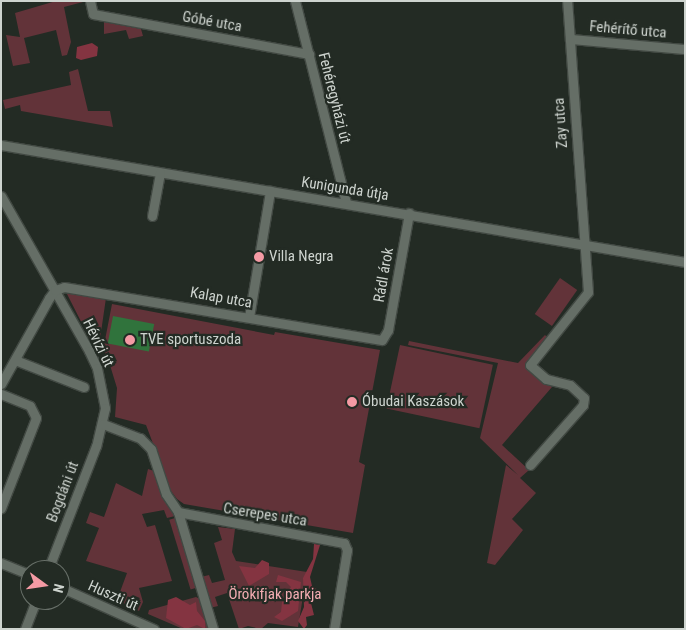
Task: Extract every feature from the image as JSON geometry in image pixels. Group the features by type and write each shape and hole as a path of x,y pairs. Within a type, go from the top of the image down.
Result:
{"street":[{"name":"Góbé utca","path":"90,1 94,14 309,54"},
{"name":"Fehéregyházi út","path":"295,1 346,202"},
{"name":"Zay utca","path":"530,465 583,406 584,398 570,385 546,379 530,364 587,296 567,1"},
{"name":"Fehérítő utca","path":"570,39 685,49"},
{"name":"Kunigunda útja","path":"1,145 160,173 346,202 685,262"},
{"path":"152,216 160,173"},
{"path":"249,317 270,191"},
{"name":"Hévízi út","path":"1,196 97,368 105,408 103,424"},
{"name":"Rádl árok","path":"382,340 388,330 408,213"},
{"name":"Kalap utca","path":"55,290 70,287 382,340"},
{"path":"1,384 55,290"},
{"path":"15,360 84,387"},
{"path":"1,394 30,406 36,418 1,508"},
{"path":"103,424 140,438 148,445 166,494 178,512 213,629"},
{"name":"Bogdáni út","path":"52,560 103,424"},
{"name":"Cserepes utca","path":"178,512 339,541 346,546 334,629"},
{"path":"1,563 20,571"},
{"name":"Huszti út","path":"70,592 154,629"},
{"path":"70,593 74,593"},
{"path":"25,629 32,610"},
{"path":"31,613 34,610"}],"green space":[{"path":"56,1 83,2 64,7 71,42 67,55 62,56 56,30 24,38 30,63 13,66 6,35 20,37 15,13"},
{"path":"104,22 141,29 143,36 129,39 126,30 104,34"},
{"path":"78,69 88,111 110,111 113,127 21,111 20,105 5,109 3,100 71,85 69,72"},
{"path":"560,278 577,290 552,326 535,314"},
{"path":"69,291 106,298 100,339 105,340 112,304 274,335 275,332 380,350 359,462 365,465 353,533 184,504 177,499 171,491 146,425 115,417 117,388 109,362 105,353 97,353 67,294"},
{"path":"545,335 548,338 531,370 552,387 502,445 529,470 520,478 536,493 512,519 523,530 495,565 487,563 506,465 518,475 480,438 498,363 408,345 409,341 518,363"},
{"path":"400,345 493,365 479,428 386,409"},
{"path":"148,469 154,471 163,499 175,516 167,518 164,510 142,514 147,527 155,525 172,581 139,588 143,602 139,611 117,600 127,573 86,561 99,528 86,523 90,512 104,517 116,483 142,496"},
{"path":"175,518 196,588 191,590 169,520"},
{"name":"Örökifjak parkja","path":"218,527 235,529 232,552 236,561 307,572 298,627 268,623 261,629 248,626 239,629 227,593 215,597 218,606 210,608 201,577 209,575 212,583 225,580 214,543 222,540"},
{"path":"196,597 200,599 209,629 183,629 148,614 149,610"}],"shaded area":[{"path":"92,43 98,47 97,56 81,60 76,58 77,47"},
{"name":"TVE sportuszoda","path":"113,316 154,324 149,351 108,343"},
{"path":"314,544 320,545 310,577 312,586 318,590 311,603 314,615 306,617 307,625 304,629 298,621 304,607 303,578 313,559"},
{"path":"262,560 269,563 269,574 249,586 239,566 255,568"},
{"path":"278,575 301,582 298,611 282,621 274,617 281,612 282,602 291,587 286,582 276,582"},
{"path":"176,597 190,605 196,602 197,611 205,621 205,629 197,625 186,629 166,618 168,600"}],"place":[{"name":"Villa Negra","path":"259,257"},
{"name":"TVE sportuszoda","path":"130,340"},
{"name":"Óbudai Kaszások","path":"352,402"}]}
